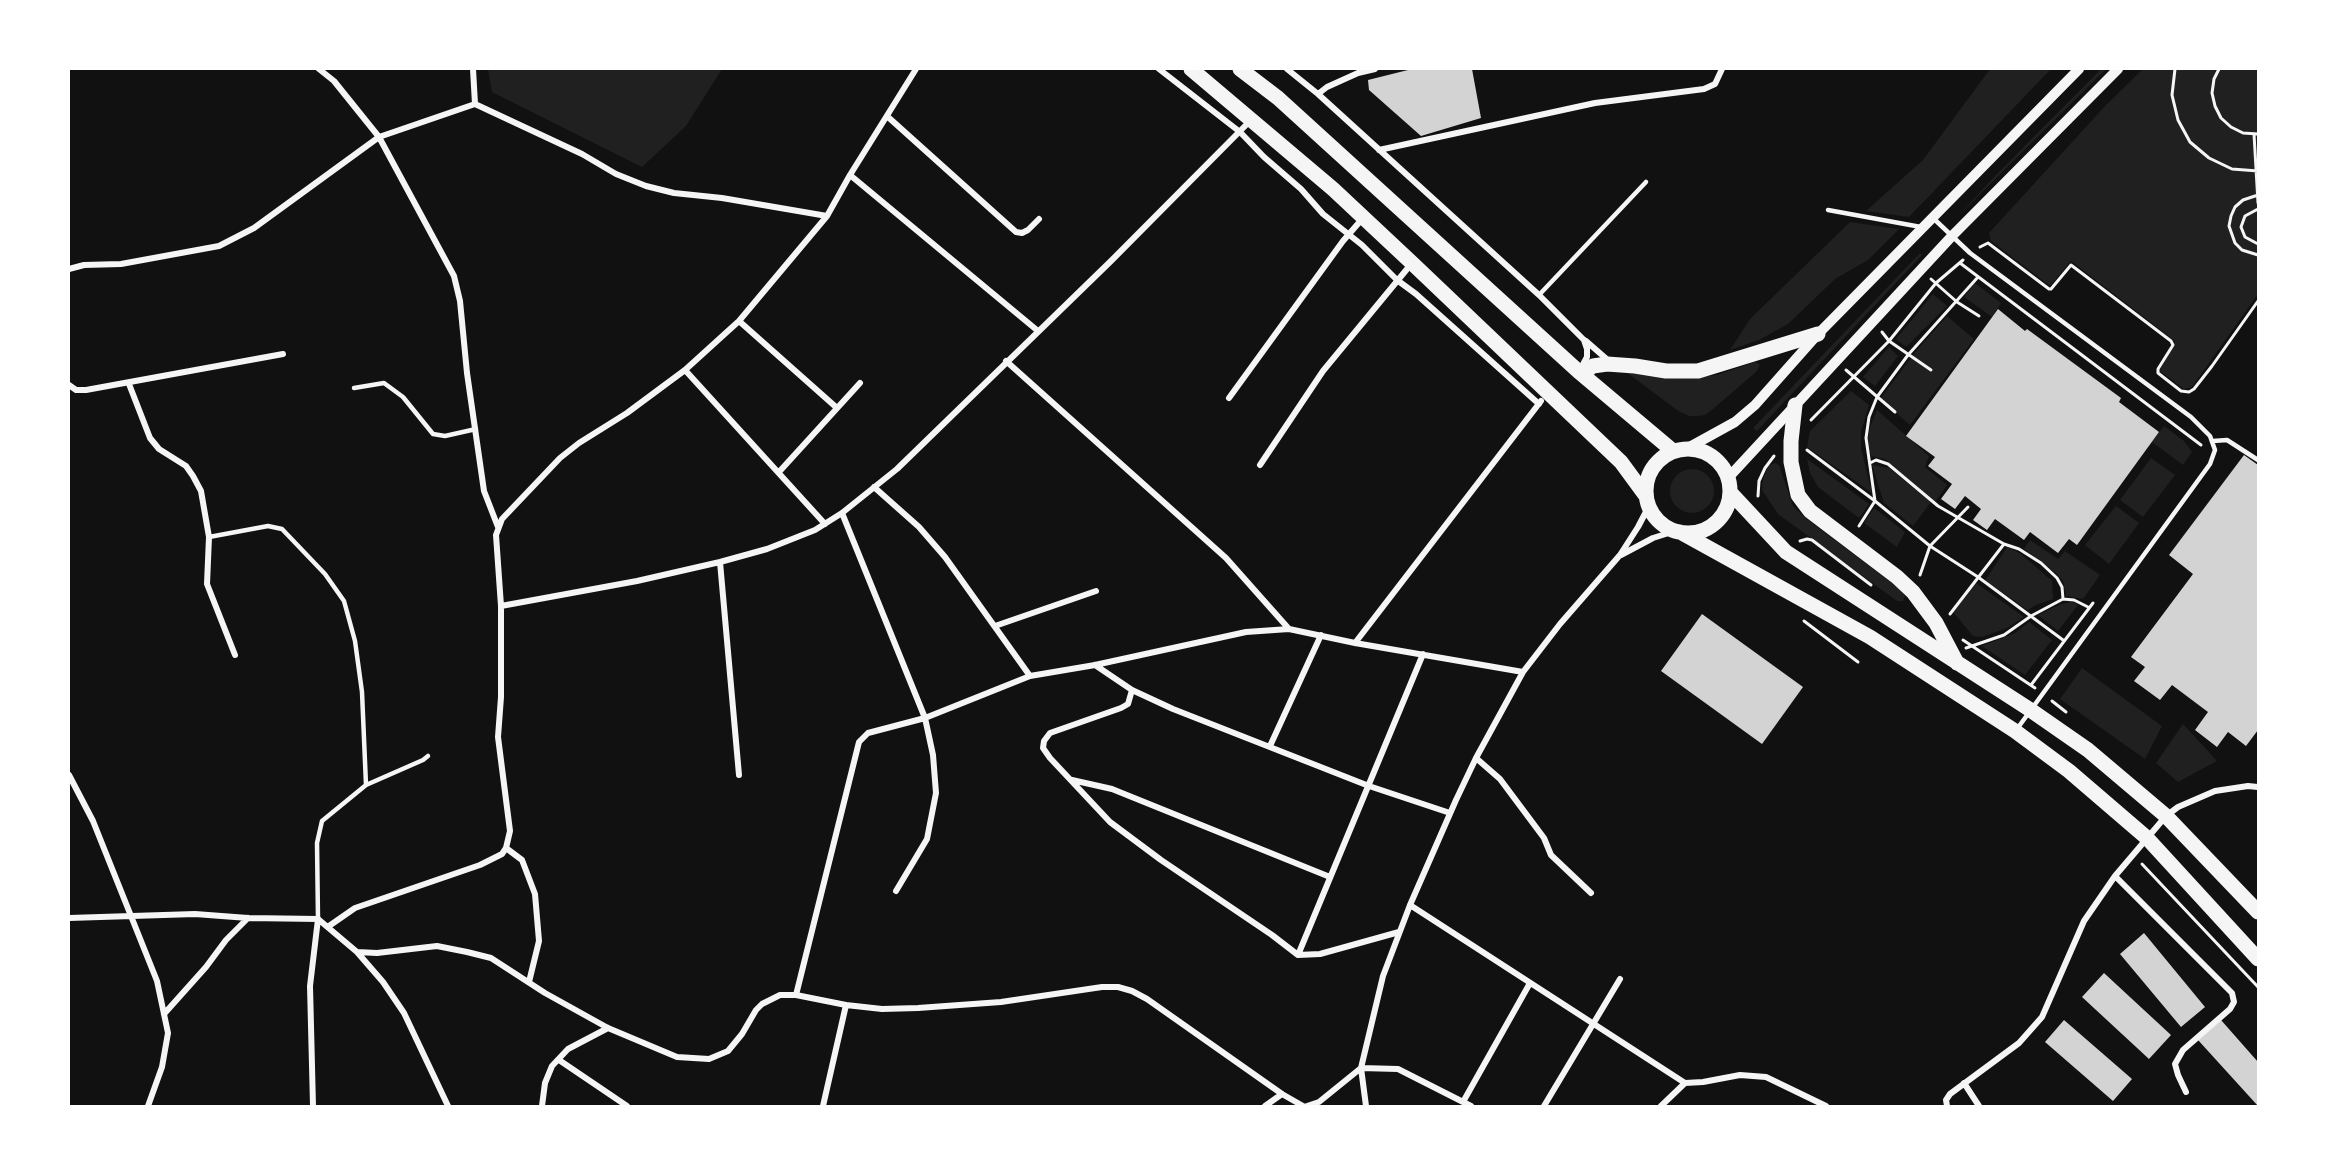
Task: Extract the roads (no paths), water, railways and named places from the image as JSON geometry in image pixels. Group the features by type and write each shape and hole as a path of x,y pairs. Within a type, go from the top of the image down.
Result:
{"main road":[{"path":"1191,69 1412,263 1543,398 1622,462 1655,517 1664,526 1870,637 2015,731 2069,771 2147,838 2258,958"},
{"path":"1240,69 1278,99 1580,372 1679,450"},
{"path":"1580,372 1600,364 1666,371 1698,371 1818,334"},
{"path":"1795,405 1792,471 1798,495 1810,511 1898,577 1913,592 1938,625 1956,659"},
{"path":"1647,501 1647,482 1652,469 1661,458 1679,450 1700,450 1712,456 1722,466 1729,485 1786,552 1956,659 2088,750 2166,816 2258,912"},
{"path":"1677,531 1694,532 1708,528 1723,513 1729,485"}],"street":[{"path":"319,69 333,81 380,137 454,276 460,301 466,373 484,491 498,527"},
{"path":"473,69 475,104"},
{"path":"329,926 356,908 480,865 502,854 506,848 510,831 498,738 501,697 501,606 496,536 502,519 560,458 685,370 739,321 827,216 916,69"},
{"path":"1159,69 1240,132 1264,157 1301,189 1323,214 1349,234 1397,280 1543,398 1355,643"},
{"path":"1287,69 1318,94 1539,295 1584,340 1615,365"},
{"path":"1318,94 1327,87 1358,73 1375,69"},
{"path":"1379,150 1595,103 1704,89 1715,84 1722,69"},
{"path":"1679,450 1735,422 1755,405 1818,334 1921,227 2079,69"},
{"path":"1729,485 1795,405 1952,236 2118,69"},
{"path":"69,269 84,265 121,264 219,246 254,228 380,137 475,104 582,154 616,174 646,186 675,193 722,198 827,216"},
{"path":"888,117 1016,232 1022,233 1028,230 1040,219"},
{"path":"501,606 637,581 720,562 767,549 815,530 842,513 897,469 1251,120"},
{"path":"850,175 1038,331"},
{"path":"1229,398 1363,218"},
{"path":"1260,465 1323,371 1412,263"},
{"path":"739,321 837,408"},
{"path":"1580,372 1587,357 1584,340"},
{"path":"69,385 81,391 283,354"},
{"path":"1006,361 1226,558 1289,629"},
{"path":"685,370 825,524"},
{"path":"778,472 860,383"},
{"path":"129,384 146,432 154,445 186,466 198,484 206,513 209,537 207,584 235,655"},
{"path":"874,487 919,527 938,550 1030,676"},
{"path":"1366,1106 1360,1068 1383,976 1410,905 1450,813 1476,758 1523,672 1560,624 1620,555 1638,527 1647,501"},
{"path":"842,513 925,718 933,755 936,793 927,839 896,891"},
{"path":"1620,555 1653,537 1677,531"},
{"path":"720,562 739,775"},
{"path":"995,626 1096,591"},
{"path":"796,995 859,742 868,733 890,725 925,718 1030,676 1095,665 1246,632 1289,629 1355,643 1523,672"},
{"path":"1270,746 1321,635"},
{"path":"1298,955 1423,654"},
{"path":"1095,665 1132,690 1173,709 1369,786 1450,813"},
{"path":"1132,690 1128,704 1050,733 1044,741 1043,748 1110,822 1161,860 1272,934 1298,955 1320,954 1399,932"},
{"path":"1476,758 1500,779 1544,838 1551,855 1591,893"},
{"path":"69,776 93,821 157,981 168,1034 162,1067 148,1106"},
{"path":"1071,780 1112,789 1330,877"},
{"path":"1946,1106 1946,1100 1950,1094 2019,1043 2042,1017 2084,921 2132,854 2166,816 2178,807 2215,791 2248,786 2258,787"},
{"path":"506,848 522,860 535,894 539,941 529,982"},
{"path":"2115,876 2232,993 2234,1002 2230,1009 2183,1050 2175,1064 2186,1092"},
{"path":"1410,905 1685,1083 1740,1075 1766,1077 1826,1106"},
{"path":"69,918 195,914 248,918 318,919 357,952 383,981 404,1013 448,1106"},
{"path":"164,1014 206,967 226,940 248,918"},
{"path":"313,1106 310,986 318,919"},
{"path":"357,952 376,953 437,946 491,958 608,1028 677,1057 709,1059 728,1051 742,1034 756,1010 762,1004 780,995 796,995 846,1005 882,1009 1001,1002 1102,987 1118,987 1147,999 1282,1094 1305,1106 1319,1102 1360,1068 1398,1069 1471,1106"},
{"path":"1544,1106 1620,979"},
{"path":"1463,1102 1530,982"},
{"path":"823,1106 846,1005"},
{"path":"542,1106 545,1083 552,1066 568,1049 608,1028"},
{"path":"559,1060 627,1106"},
{"path":"1661,1106 1685,1083"},
{"path":"1964,1083 1979,1106"},
{"path":"1265,1106 1282,1094"}],"lane":[{"path":"1539,295 1646,182"},
{"path":"1828,210 1921,227"},
{"path":"1932,217 1970,253 2191,417 2213,441 2215,450 2210,464 2015,731"},
{"path":"354,388 384,383 403,397 434,434 445,436 476,429"},
{"path":"2213,441 2227,440 2258,459"},
{"path":"209,537 268,526 282,529 325,574 344,601 355,641 362,692 366,785"},
{"path":"318,919 317,843 322,821 366,785 428,756"}]}
